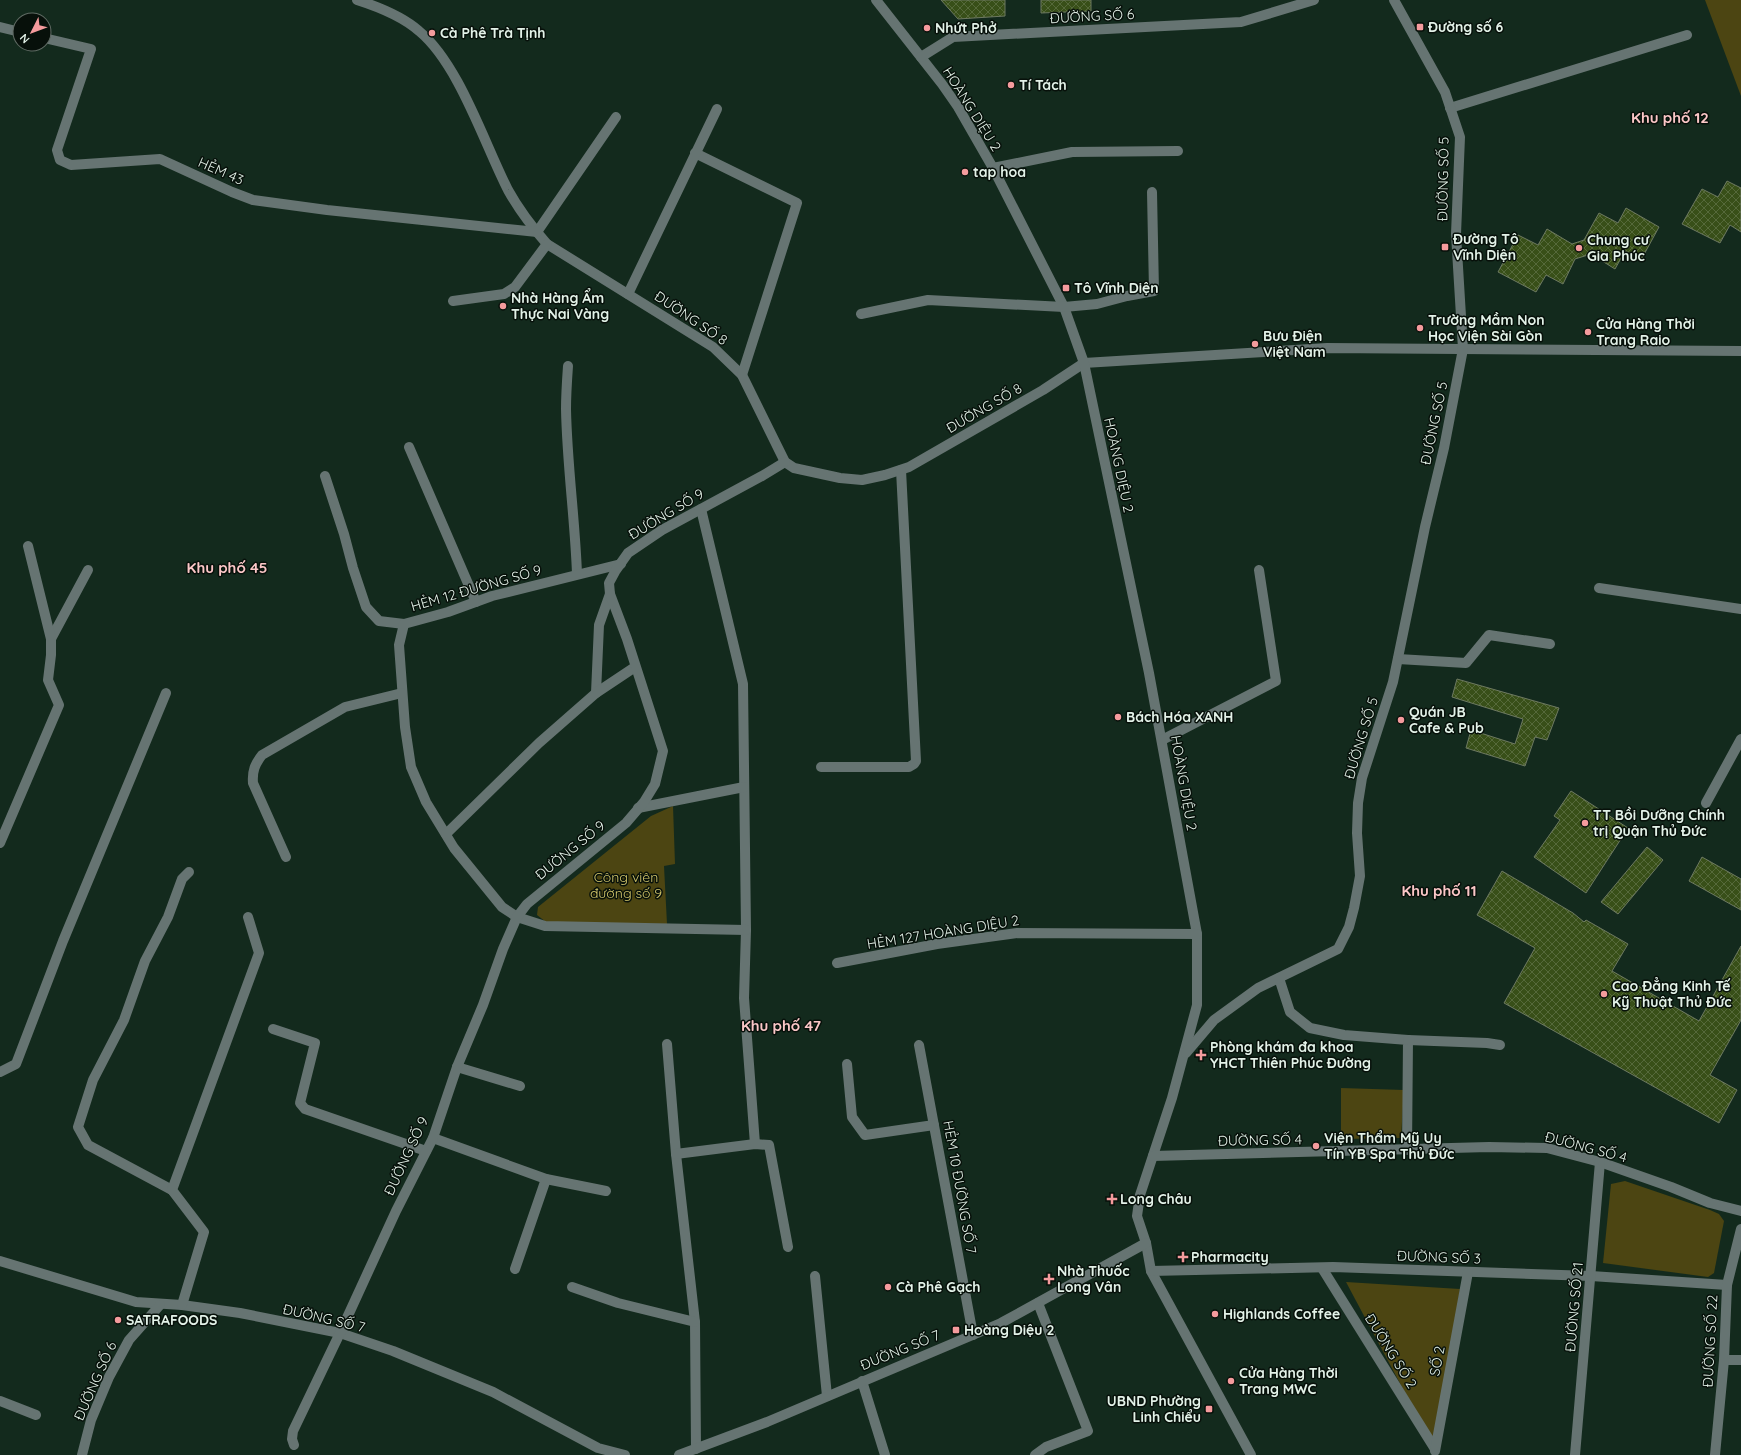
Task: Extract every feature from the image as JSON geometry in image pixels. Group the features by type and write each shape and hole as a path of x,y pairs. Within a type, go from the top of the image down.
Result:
{"street":[{"name":"ĐƯỜNG SỐ 8","path":"357,0 398,17 420,31 434,46 461,89 508,189 527,221 547,244 712,347 742,375 785,462 794,468 840,478 862,480 901,470 909,467 1043,390 1084,363"},
{"name":"HOÀNG DIỆU 2","path":"876,0 942,84 958,107 992,168 1064,307 1084,363 1149,673 1197,934 1197,1005 1185,1055 1140,1195 1137,1216 1146,1243 1151,1271 1251,1455"},
{"name":"ĐƯỜNG SỐ 6","path":"921,57 953,37 1241,22 1314,0"},
{"name":"ĐƯỜNG SỐ 5","path":"1185,1055 1214,1020 1258,988 1338,949 1349,927 1354,908 1360,876 1357,833 1358,803 1362,778 1393,682 1425,527 1444,448 1463,349 1456,234 1460,137 1445,92 1394,0"},
{"path":"0,27 12,30"},
{"path":"1450,108 1687,35"},
{"name":"HẺM 43","path":"52,40 91,49 57,150 60,160 71,165 160,159 253,200 327,210 537,232"},
{"path":"628,294 717,109"},
{"path":"537,232 616,117"},
{"path":"992,168 1072,152 1178,151"},
{"path":"695,153 797,203 742,375"},
{"path":"861,314 928,300 1064,307 1097,304 1154,291 1152,192"},
{"path":"453,301 504,294 515,287 547,244"},
{"path":"1084,363 1327,348 1741,351"},
{"path":"568,366 566,408 575,522 577,574"},
{"path":"409,447 476,602"},
{"name":"ĐƯỜNG SỐ 9","path":"294,1445 292,1439 293,1431 392,1219 433,1138 457,1066 483,1005 503,949 517,917 527,904 626,823 655,784 663,751 623,626 610,594 609,583 628,553 662,530 785,462"},
{"path":"821,767 909,767 916,761 901,470"},
{"path":"325,476 366,607 379,621 404,624"},
{"path":"701,509 743,684 746,930 744,998 756,1144"},
{"path":"0,843 59,705 48,680 51,639 28,546"},
{"name":"HẺM 12 ĐƯỜNG SỐ 9","path":"621,564 577,574 404,624 399,645 402,693 411,768 426,802 454,848 502,906 517,917 544,926 746,930"},
{"path":"51,639 88,570"},
{"path":"1162,740 1276,681 1258,570"},
{"path":"1600,588 1741,610"},
{"path":"596,693 598,625 610,594"},
{"path":"1398,659 1466,663 1489,635 1550,644"},
{"path":"446,834 539,742 596,693 635,667"},
{"path":"0,1072 16,1064 63,941 166,692"},
{"path":"286,857 255,788 252,773 256,763 262,755 346,707 402,693"},
{"path":"1706,802 1741,739"},
{"path":"638,808 744,787"},
{"path":"182,1305 204,1232 172,1190 88,1145 78,1127 93,1080 124,1020 145,961 168,917 182,879 189,872"},
{"path":"172,1190 259,953 248,917"},
{"name":"HẺM 127 HOÀNG DIỆU 2","path":"837,963 937,944 1017,933 1197,934"},
{"path":"1279,978 1290,1012 1310,1028 1344,1035 1500,1045"},
{"path":"273,1029 315,1043 300,1103 305,1109 426,1151"},
{"path":"1407,1150 1408,1040"},
{"path":"666,1044 676,1154 695,1322 696,1449"},
{"name":"HẺM 10 ĐƯỜNG SỐ 7","path":"919,1045 973,1335"},
{"path":"847,1064 852,1117 865,1135 934,1125"},
{"path":"457,1066 520,1086"},
{"path":"433,1138 546,1179 606,1191"},
{"path":"676,1154 756,1144 769,1145 788,1248"},
{"name":"ĐƯỜNG SỐ 4","path":"1153,1156 1489,1147 1547,1148 1600,1162 1671,1187 1710,1203 1741,1211"},
{"name":"ĐƯỜNG SỐ 21","path":"1575,1455 1600,1162"},
{"path":"515,1269 546,1179"},
{"name":"ĐƯỜNG SỐ 22","path":"1715,1455 1724,1360 1727,1284 1741,1229"},
{"name":"ĐƯỜNG SỐ 7","path":"679,1455 827,1396 1001,1323 1146,1243"},
{"name":"ĐƯỜNG SỐ 7","path":"0,1261 136,1302 160,1305 182,1305 240,1313 340,1333 393,1351 493,1392 597,1452 625,1455"},
{"name":"ĐƯỜNG SỐ 3","path":"1151,1271 1322,1268 1591,1276 1727,1284"},
{"name":"ĐƯỜNG SỐ 2","path":"1322,1268 1435,1452"},
{"name":"SỐ 2","path":"1435,1452 1468,1272"},
{"path":"815,1276 827,1396"},
{"path":"572,1287 618,1303 695,1322"},
{"path":"1035,1455 1046,1447 1088,1431 1038,1303"},
{"name":"ĐƯỜNG SỐ 6","path":"82,1455 91,1420 112,1370 129,1340 160,1305"},
{"path":"1724,1360 1741,1360"},
{"path":"862,1381 885,1455"},
{"path":"0,1401 36,1415"}],"green space":[{"path":"1705,0 1741,0 1741,96"},
{"name":"Công viên đường số 9","path":"673,806 675,864 664,866 667,924 546,922 537,915 538,907 651,816"},
{"path":"1341,1088 1404,1090 1401,1138 1341,1139"},
{"path":"1625,1181 1719,1214 1724,1221 1714,1273 1708,1277 1603,1263 1611,1184"},
{"path":"1346,1282 1460,1289 1435,1449"}],"building":[{"path":"941,0 1005,0 1005,16 958,19"},
{"path":"1041,0 1091,0 1091,11 1041,13"},
{"path":"1727,181 1741,188 1741,232 1730,225 1720,243 1682,224 1702,189 1718,197"},
{"name":"Chung cư Gia Phúc","path":"1626,208 1659,227 1641,260 1625,251 1615,269 1591,254 1575,259 1563,284 1546,275 1536,292 1498,272 1518,235 1538,245 1547,229 1572,244 1584,240 1599,213 1618,223"},
{"path":"1457,679 1559,708 1547,740 1535,737 1525,766 1466,748 1471,730 1515,744 1523,719 1452,697"},
{"path":"1571,791 1628,828 1586,893 1534,857 1560,820 1554,816"},
{"path":"1647,847 1663,860 1618,914 1601,902"},
{"path":"1702,857 1741,879 1741,910 1689,881"},
{"path":"1502,871 1573,913 1584,922 1586,920 1628,944 1612,971 1699,1021 1741,946 1741,1020 1710,1075 1737,1090 1719,1123 1504,1003 1535,948 1477,915"}],"place":[{"name":"Đường số 6","path":"1420,27"},
{"name":"Nhứt Phở","path":"927,28"},
{"name":"Cà Phê Trà Tịnh","path":"432,33"},
{"name":"Tí Tách","path":"1011,85"},
{"name":"tap hoa","path":"965,172"},
{"name":"Đường Tô Vĩnh Diện","path":"1445,247"},
{"name":"Chung cư Gia Phúc","path":"1579,248"},
{"name":"Tô Vĩnh Diện","path":"1066,288"},
{"name":"Nhà Hàng Ẩm Thực Nai Vàng","path":"503,306"},
{"name":"Trường Mầm Non Học Viện Sài Gòn","path":"1420,328"},
{"name":"Cửa Hàng Thời Trang Raio","path":"1588,332"},
{"name":"Bưu Điện Việt Nam","path":"1255,344"},
{"name":"Bách Hóa XANH","path":"1118,717"},
{"name":"Quán JB Cafe & Pub","path":"1401,720"},
{"name":"TT Bồi Dưỡng Chính trị Quận Thủ Đức","path":"1585,823"},
{"name":"Cao Đẳng Kinh Tế Kỹ Thuật Thủ Đức","path":"1604,994"},
{"name":"Phòng khám đa khoa YHCT Thiên Phúc Đường","path":"1201,1055"},
{"name":"Viện Thẩm Mỹ Uy Tín YB Spa Thủ Đức","path":"1316,1146"},
{"name":"Long Châu","path":"1112,1199"},
{"name":"Pharmacity","path":"1183,1257"},
{"name":"Nhà Thuốc Long Vân","path":"1049,1279"},
{"name":"Cà Phê Gạch","path":"888,1287"},
{"name":"Highlands Coffee","path":"1215,1314"},
{"name":"SATRAFOODS","path":"118,1320"},
{"name":"Hoàng Diệu 2","path":"956,1330"},
{"name":"Cửa Hàng Thời Trang MWC","path":"1231,1381"},
{"name":"UBND Phường Linh Chiểu","path":"1209,1409"}],"district":[{"name":"Khu phố 12","path":"1670,117"},
{"name":"Khu phố 45","path":"227,567"},
{"name":"Khu phố 11","path":"1439,890"},
{"name":"Khu phố 47","path":"781,1025"}]}
